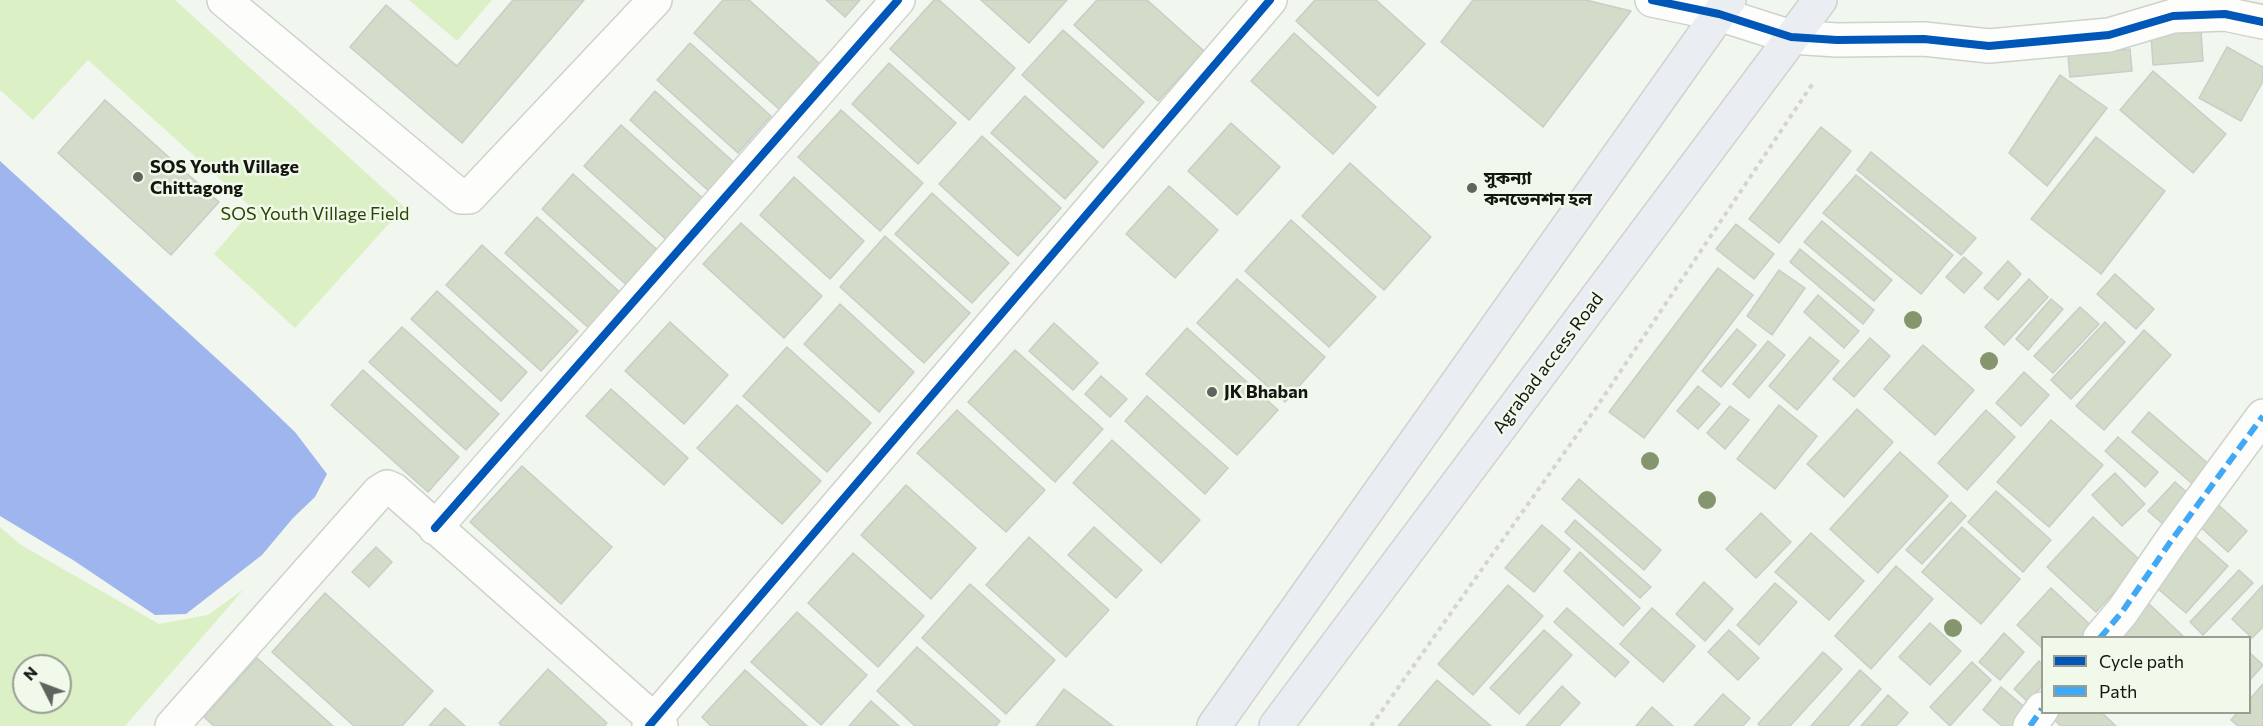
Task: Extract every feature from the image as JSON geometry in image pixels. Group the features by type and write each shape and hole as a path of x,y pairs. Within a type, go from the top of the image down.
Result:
{"main road":[{"path":"1214,726 1724,7"},
{"name":"Agrabad access Road","path":"1276,726 1807,17"}],"street":[{"path":"224,0 461,197 469,197 655,0"},
{"path":"435,528 898,0"},
{"path":"172,726 379,492 387,487 394,490 655,724 1270,0"},
{"path":"1652,0 1807,17 1837,40 1924,39 1989,46 2109,35 2173,16 2224,14 2263,22"},
{"path":"2102,636 2122,612 2263,416"},
{"path":"2030,726 2041,712"}],"path":[{"path":"1371,726 1596,408 1813,83"}],"green space":[{"name":"SOS Youth Village Field","path":"0,0 175,0 404,207 295,328 214,254 253,209 88,60 33,120 0,90"},
{"path":"409,0 492,0 457,41"},
{"path":"0,527 21,545 159,624 208,615 244,589 125,726 0,726"}],"water":[{"path":"0,161 295,432 327,474 315,497 293,518 262,555 186,614 155,615 73,560 0,516"}],"building":[{"path":"513,0 584,0 462,143 350,47 386,5 457,66"},
{"path":"723,0 749,0 830,73 789,118 694,33"},
{"path":"826,0 860,0 845,17"},
{"path":"934,0 939,0 1015,68 969,120 890,49"},
{"path":"981,0 1067,0 1029,43"},
{"path":"1097,0 1147,0 1204,51 1158,101 1074,25"},
{"path":"1315,0 1376,0 1425,44 1378,96 1296,21"},
{"path":"1473,0 1586,0 1631,11 1543,127 1441,42"},
{"path":"1063,30 1144,102 1103,148 1022,75"},
{"path":"2201,32 2203,61 2153,65 2151,34"},
{"path":"1294,33 1376,107 1333,154 1251,81"},
{"path":"690,43 771,116 738,153 657,80"},
{"path":"2227,47 2263,67 2263,81 2241,121 2199,98"},
{"path":"2130,49 2132,71 2070,77 2068,55"},
{"path":"889,63 956,123 918,164 852,104"},
{"path":"2153,71 2226,134 2193,173 2120,110"},
{"path":"2060,75 2107,108 2047,186 2009,153"},
{"path":"655,91 738,166 712,194 630,120"},
{"path":"1025,96 1098,162 1065,199 991,133"},
{"name":"SOS Youth Village Chittagong","path":"105,100 219,202 171,255 58,153"},
{"path":"841,110 923,183 880,231 798,157"},
{"path":"1231,123 1280,167 1237,215 1188,171"},
{"path":"621,125 707,202 670,243 584,166"},
{"path":"1821,127 1851,151 1779,243 1749,219"},
{"path":"982,136 1061,208 1018,256 939,184"},
{"path":"2096,137 2165,191 2101,274 2031,219"},
{"path":"1871,152 1976,238 1961,255 1857,170"},
{"path":"1350,163 1431,237 1384,290 1302,216"},
{"path":"573,174 662,254 631,289 542,209"},
{"path":"1856,175 1953,255 1921,294 1823,213"},
{"path":"794,177 864,241 830,279 760,215"},
{"path":"1169,186 1218,230 1175,278 1126,234"},
{"path":"932,193 1009,263 972,303 895,234"},
{"path":"537,217 623,295 591,330 505,253"},
{"path":"1291,220 1376,297 1329,347 1245,271"},
{"path":"1822,221 1892,280 1874,301 1804,242"},
{"path":"741,223 822,296 784,338 703,264"},
{"path":"1736,224 1774,254 1754,279 1716,249"},
{"path":"885,236 970,313 924,363 840,287"},
{"path":"482,245 578,331 541,371 446,285"},
{"path":"1800,249 1874,310 1863,324 1790,262"},
{"path":"1964,257 1982,273 1964,293 1946,277"},
{"path":"2008,261 2021,274 1998,300 1984,288"},
{"path":"1718,268 1753,295 1644,438 1609,412"},
{"path":"1779,270 1805,288 1772,335 1747,316"},
{"path":"2115,274 2154,309 2136,329 2097,294"},
{"path":"1237,279 1325,357 1285,402 1197,323"},
{"path":"2029,279 2048,297 2004,345 1985,327"},
{"path":"437,291 527,372 501,401 411,319"},
{"path":"1818,295 1859,331 1844,348 1804,312"},
{"path":"2051,299 2063,309 2028,350 2016,339"},
{"path":"840,304 914,372 879,412 804,344"},
{"path":"2080,307 2099,324 2053,373 2034,356"},
{"path":"670,322 728,375 684,424 625,371"},
{"path":"2105,322 2125,342 2071,399 2051,380"},
{"path":"1054,323 1098,363 1073,390 1029,351"},
{"path":"402,327 499,414 466,450 369,362"},
{"name":"JK Bhaban","path":"1187,328 1278,410 1237,455 1146,374"},
{"path":"1737,329 1756,345 1721,387 1702,371"},
{"path":"2144,330 2171,355 2104,430 2076,406"},
{"path":"1810,337 1839,361 1797,410 1769,386"},
{"path":"1870,338 1890,356 1854,397 1833,379"},
{"path":"1768,341 1785,355 1749,398 1733,384"},
{"path":"1923,345 1974,390 1935,435 1884,389"},
{"path":"787,347 871,423 827,472 743,396"},
{"path":"1015,350 1103,429 1055,482 968,402"},
{"path":"363,370 459,457 428,492 331,405"},
{"path":"2024,372 2049,395 2021,426 1996,403"},
{"path":"1101,376 1127,399 1110,417 1085,394"},
{"path":"1698,386 1720,404 1698,429 1677,411"},
{"path":"611,389 688,458 664,485 586,416"},
{"path":"1147,396 1228,468 1205,494 1125,421"},
{"path":"737,405 821,481 782,524 697,448"},
{"path":"1779,405 1817,436 1775,489 1737,459"},
{"path":"1730,406 1749,420 1725,449 1707,433"},
{"path":"1857,409 1893,442 1844,497 1807,464"},
{"path":"957,410 1045,490 1006,532 917,453"},
{"path":"1986,410 2015,437 1967,490 1938,463"},
{"path":"2149,412 2212,467 2195,486 2132,432"},
{"path":"2051,420 2103,465 2049,527 1997,482"},
{"path":"2118,437 2158,472 2145,487 2105,451"},
{"path":"1112,440 1200,520 1161,563 1073,483"},
{"path":"1900,452 1948,496 1878,573 1830,529"},
{"path":"522,466 612,547 561,604 470,522"},
{"path":"2115,473 2145,504 2122,526 2092,495"},
{"path":"1579,479 1661,550 1644,570 1562,499"},
{"path":"2175,482 2190,495 2164,525 2148,511"},
{"path":"906,485 976,548 931,599 861,535"},
{"path":"1996,491 2051,540 2023,572 1968,522"},
{"path":"2213,500 2247,531 2228,552 2194,521"},
{"path":"1951,502 1966,516 1922,564 1906,550"},
{"path":"1761,513 1791,542 1756,578 1726,549"},
{"path":"2093,517 2142,562 2096,612 2047,567"},
{"path":"1575,520 1651,587 1640,598 1565,532"},
{"path":"1542,525 1570,549 1534,592 1505,568"},
{"path":"1094,527 1142,570 1116,598 1068,555"},
{"path":"1962,527 2020,579 1981,624 1922,572"},
{"path":"1811,533 1864,581 1829,620 1775,572"},
{"path":"2193,535 2228,566 2186,613 2150,582"},
{"path":"1029,537 1109,610 1066,657 986,585"},
{"path":"376,547 392,562 369,587 352,572"},
{"path":"1580,552 1640,608 1623,626 1564,571"},
{"path":"853,553 924,616 878,667 808,603"},
{"path":"1896,566 1933,599 1871,669 1835,636"},
{"path":"2239,570 2253,583 2203,635 2190,622"},
{"path":"1704,582 1733,609 1705,641 1676,614"},
{"path":"1775,583 1797,602 1759,645 1737,625"},
{"path":"970,584 1055,660 1006,714 922,638"},
{"path":"1508,585 1543,616 1473,695 1438,664"},
{"path":"2263,585 2263,627 2252,638 2232,619"},
{"path":"2051,588 2098,632 2095,636 2041,636 2041,647 2017,625"},
{"path":"325,593 433,691 402,726 354,726 272,652"},
{"path":"2146,601 2183,636 2120,636"},
{"path":"1567,608 1629,662 1615,677 1554,622"},
{"path":"1652,608 1695,646 1663,682 1620,644"},
{"path":"797,612 867,675 821,725 751,662"},
{"path":"1930,623 1961,651 1930,685 1899,657"},
{"path":"1544,630 1572,655 1519,714 1490,688"},
{"path":"1729,630 1759,658 1738,680 1708,652"},
{"path":"2004,633 2024,652 2000,680 1979,662"},
{"path":"917,647 1000,721 996,726 915,726 877,691"},
{"path":"1823,652 1842,669 1790,726 1760,726 1758,724"},
{"path":"2251,654 2263,665 2251,679"},
{"path":"257,658 333,726 214,726 204,717"},
{"path":"2039,661 2041,687 2028,702 2014,689"},
{"path":"1972,662 1991,680 1950,726 1930,707"},
{"path":"548,669 607,723 604,726 502,726 499,723"},
{"path":"745,670 807,726 711,726 702,717"},
{"path":"1860,670 1881,689 1848,726 1811,726"},
{"path":"1437,680 1491,726 1398,726"},
{"path":"2263,684 2263,726 2238,726 2231,720 2236,714 2251,714 2251,698"},
{"path":"1562,686 1580,703 1559,726 1526,726"},
{"path":"2001,687 2028,710 2015,726 2002,726 1983,710"},
{"path":"1064,689 1113,726 1036,726"},
{"path":"1723,694 1750,718 1743,726 1694,726"},
{"path":"1888,695 1908,713 1896,726 1861,726"},
{"path":"871,701 899,726 849,726"},
{"path":"1652,707 1673,726 1636,726"},
{"path":"445,708 465,726 429,726"},
{"path":"2053,714 2103,714 2116,726 2061,726 2051,717"}],"marked path":[{"path":"2102,636 2122,612 2263,416"},
{"path":"2030,726 2041,710"}],"cycle path":[{"path":"435,528 898,0"},
{"path":"649,726 1270,0"},
{"path":"1652,0 1719,14 1791,37 1837,40 1924,39 1989,46 2109,35 2173,16 2225,14 2263,22"}],"place":[{"name":"SOS Youth Village Chittagong","path":"138,177"},
{"name":"সুকন্যা কনভেনশন হল","path":"1472,188"},
{"name":"JK Bhaban","path":"1212,392"}]}
